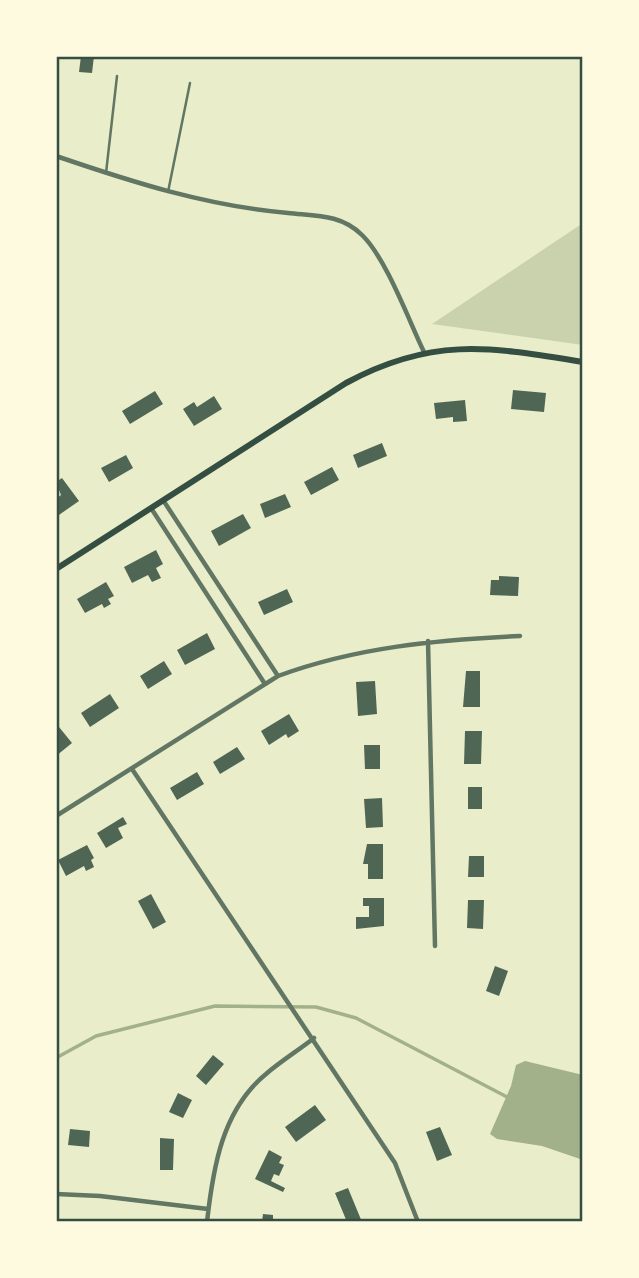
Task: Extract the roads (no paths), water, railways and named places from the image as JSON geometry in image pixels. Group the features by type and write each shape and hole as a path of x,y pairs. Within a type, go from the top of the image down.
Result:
{"main road":[{"path":"56,569 346,383 396,360 424,352 479,348 583,362"}],"street":[{"path":"56,156 168,192 247,209 340,219 363,235 381,264 424,352"},
{"path":"163,500 278,676"},
{"path":"151,508 265,684"},
{"path":"56,816 278,676 317,662 361,651 428,641 520,636"},
{"path":"428,641 435,946"},
{"path":"132,769 395,1163 418,1222"},
{"path":"207,1222 223,1136 240,1102 266,1074 314,1038"},
{"path":"56,1194 100,1196 208,1209"}],"lane":[{"path":"106,173 117,76"},
{"path":"168,192 190,83"}],"waterway":[{"path":"56,1058 96,1036 215,1006 316,1007 356,1018 509,1098"}]}
